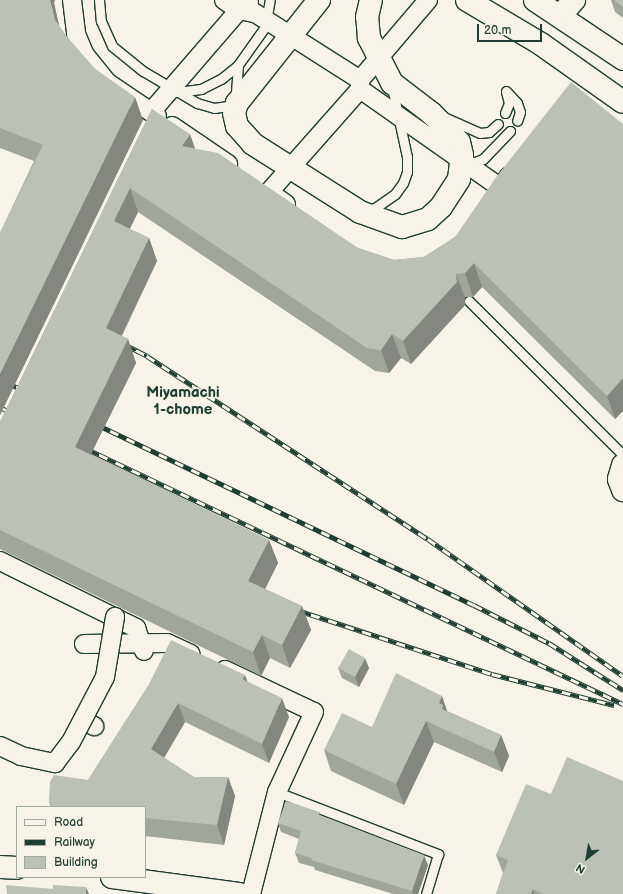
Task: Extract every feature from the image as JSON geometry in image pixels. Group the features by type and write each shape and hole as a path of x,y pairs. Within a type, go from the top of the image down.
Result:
{"street":[{"path":"72,0 76,34 86,55 108,82 301,214"},
{"path":"224,0 245,5 360,85 501,188"},
{"path":"318,0 237,103 234,113 237,126 253,144 360,212 402,227 428,219 441,207 459,178 462,168 459,142 431,113 392,83 369,38 367,17 371,0"},
{"path":"256,183 360,85 428,0"},
{"path":"467,0 541,44 623,102"},
{"path":"535,0 568,8 623,59"},
{"path":"150,134 154,114 245,5"},
{"path":"623,465 619,479 623,490"},
{"path":"0,561 136,628 144,651"},
{"path":"0,746 22,756 55,763 88,723 105,677 115,617"},
{"path":"84,644 167,642 314,712 277,792 251,894"},
{"path":"0,867 16,868"},
{"path":"119,878 239,894"}],"lane":[{"path":"99,0 101,21 112,46 133,64 177,92 214,108 226,108 237,103 238,65"},
{"path":"177,92 201,89 221,79 238,65 265,27 270,0"},
{"path":"360,212 375,208 395,194 403,183 406,172 407,158 392,83"},
{"path":"505,113 509,103 506,91 517,103 520,112 517,121"},
{"path":"431,113 480,133 489,132 498,124"},
{"path":"462,168 483,159 510,131"},
{"path":"469,301 623,454"},
{"path":"277,792 438,854 426,894"}],"building":[{"path":"0,0 50,0 55,20 68,38 94,68 135,97 0,374 0,233 43,145 0,128"},
{"path":"614,0 623,0 623,7"},
{"path":"571,82 623,124 623,378 607,396 474,263 465,273 456,274 457,282 403,341 392,334 381,350 367,348 130,188 114,221 149,238 106,328 128,339 75,447 269,540 248,581 302,606 282,645 262,635 253,652 0,530 0,421 152,109 190,134 182,146 218,153 358,248 394,260 424,257 455,237 497,176"},
{"path":"171,640 245,675 242,679 282,698 262,744 178,703 151,749 194,777 228,777 217,825 146,818 146,806 53,806 49,802 50,782 54,775 88,780 148,686"},
{"path":"349,649 365,658 355,677 338,668"},
{"path":"396,673 442,696 439,703 443,705 442,709 501,735 494,752 426,721 396,784 324,750 342,713 372,727"},
{"path":"567,757 623,781 623,894 543,894 533,889 531,894 496,894 508,860 496,855 526,784 551,794"},
{"path":"286,801 320,812 319,815 424,855 412,891 311,860 312,858 295,853 301,831 278,823"},
{"path":"6,885 53,889 53,885 86,887 86,894 7,894"}],"railway":[{"path":"120,342 147,356 428,539 623,676"},
{"path":"0,379 27,392"},
{"path":"0,407 16,415"},
{"path":"94,423 474,605 549,643 623,690"},
{"path":"83,447 623,704"},
{"path":"294,609 492,674 614,705"}],"district":[{"name":"Miyamachi 1-chome","path":"183,400"}]}
